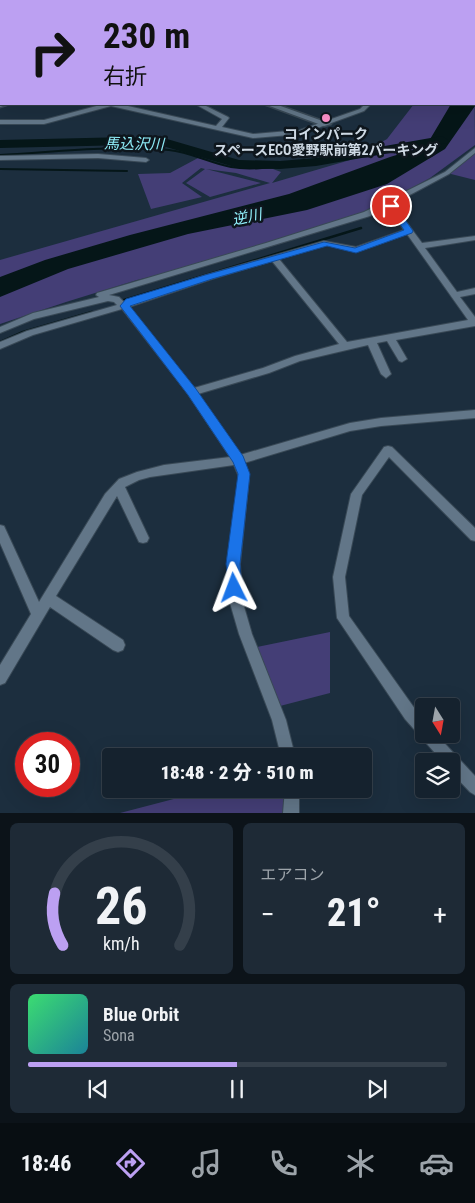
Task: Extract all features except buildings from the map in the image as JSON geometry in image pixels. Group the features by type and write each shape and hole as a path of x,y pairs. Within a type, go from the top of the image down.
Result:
{"street":[{"path":"0,122 44,122 107,105"},
{"path":"115,105 253,136 272,136 301,132 362,110 367,105"},
{"path":"200,105 226,118 218,128"},
{"path":"271,105 326,124"},
{"path":"0,330 67,304 314,232 367,214 446,173 475,150"},
{"path":"0,158 98,156 146,160"},
{"path":"192,392 266,371 298,358 345,346 475,322 389,204"},
{"path":"0,346 30,333 327,244 356,250 409,231"},
{"path":"420,246 475,238"},
{"path":"274,259 345,346"},
{"path":"455,295 475,291"},
{"path":"31,317 108,298 116,299 124,306 192,392 238,460 244,474 233,564 234,588 240,616 276,713 286,748"},
{"path":"390,338 402,360"},
{"path":"371,341 386,374"},
{"path":"0,678 109,497 123,482 144,473 206,466 238,460 317,435 351,427 398,420 475,414"},
{"path":"415,720 343,618 340,578 357,494 388,450 475,536"},
{"path":"118,487 143,538"},
{"path":"0,530 38,614"},
{"path":"48,598 118,645"},
{"path":"435,743 475,787"},
{"path":"291,813 292,798"}],"shaded area":[{"path":"413,105 475,105 475,145 430,178 371,210 186,268 137,280 0,324 0,260 270,183 236,173 206,169 261,183 210,197 186,183 205,169 201,168 182,183 202,197 151,209 138,174 170,173 198,158 241,169 273,169 281,172 272,183 350,160 387,139"},
{"path":"475,150 475,180 447,173"},
{"path":"330,632 330,693 280,706 257,647"},
{"path":"178,798 283,798 284,813 120,813"}],"water":[{"name":"逆川","path":"450,105 475,105 445,149 387,184 307,210 188,234 68,269 0,297 0,277 45,260 130,235 289,194 390,157 426,146"}],"waterway":[{"name":"馬込沢川","path":"0,144 129,141 167,143 238,164 280,165 316,162 442,140"},
{"path":"0,155 127,148 177,151 223,165 240,168 266,168 300,163"},
{"path":"0,169 127,171"},
{"path":"124,300 361,228"},
{"path":"0,342 23,332 92,312"}],"place":[{"name":"コインパーク スペースECO愛野駅前第2パーキング","path":"326,118"}],"route":[{"path":"234,588 233,564 244,474 238,460 192,392 124,306 130,302 208,277 327,244 356,250 409,231 391,206"}]}
